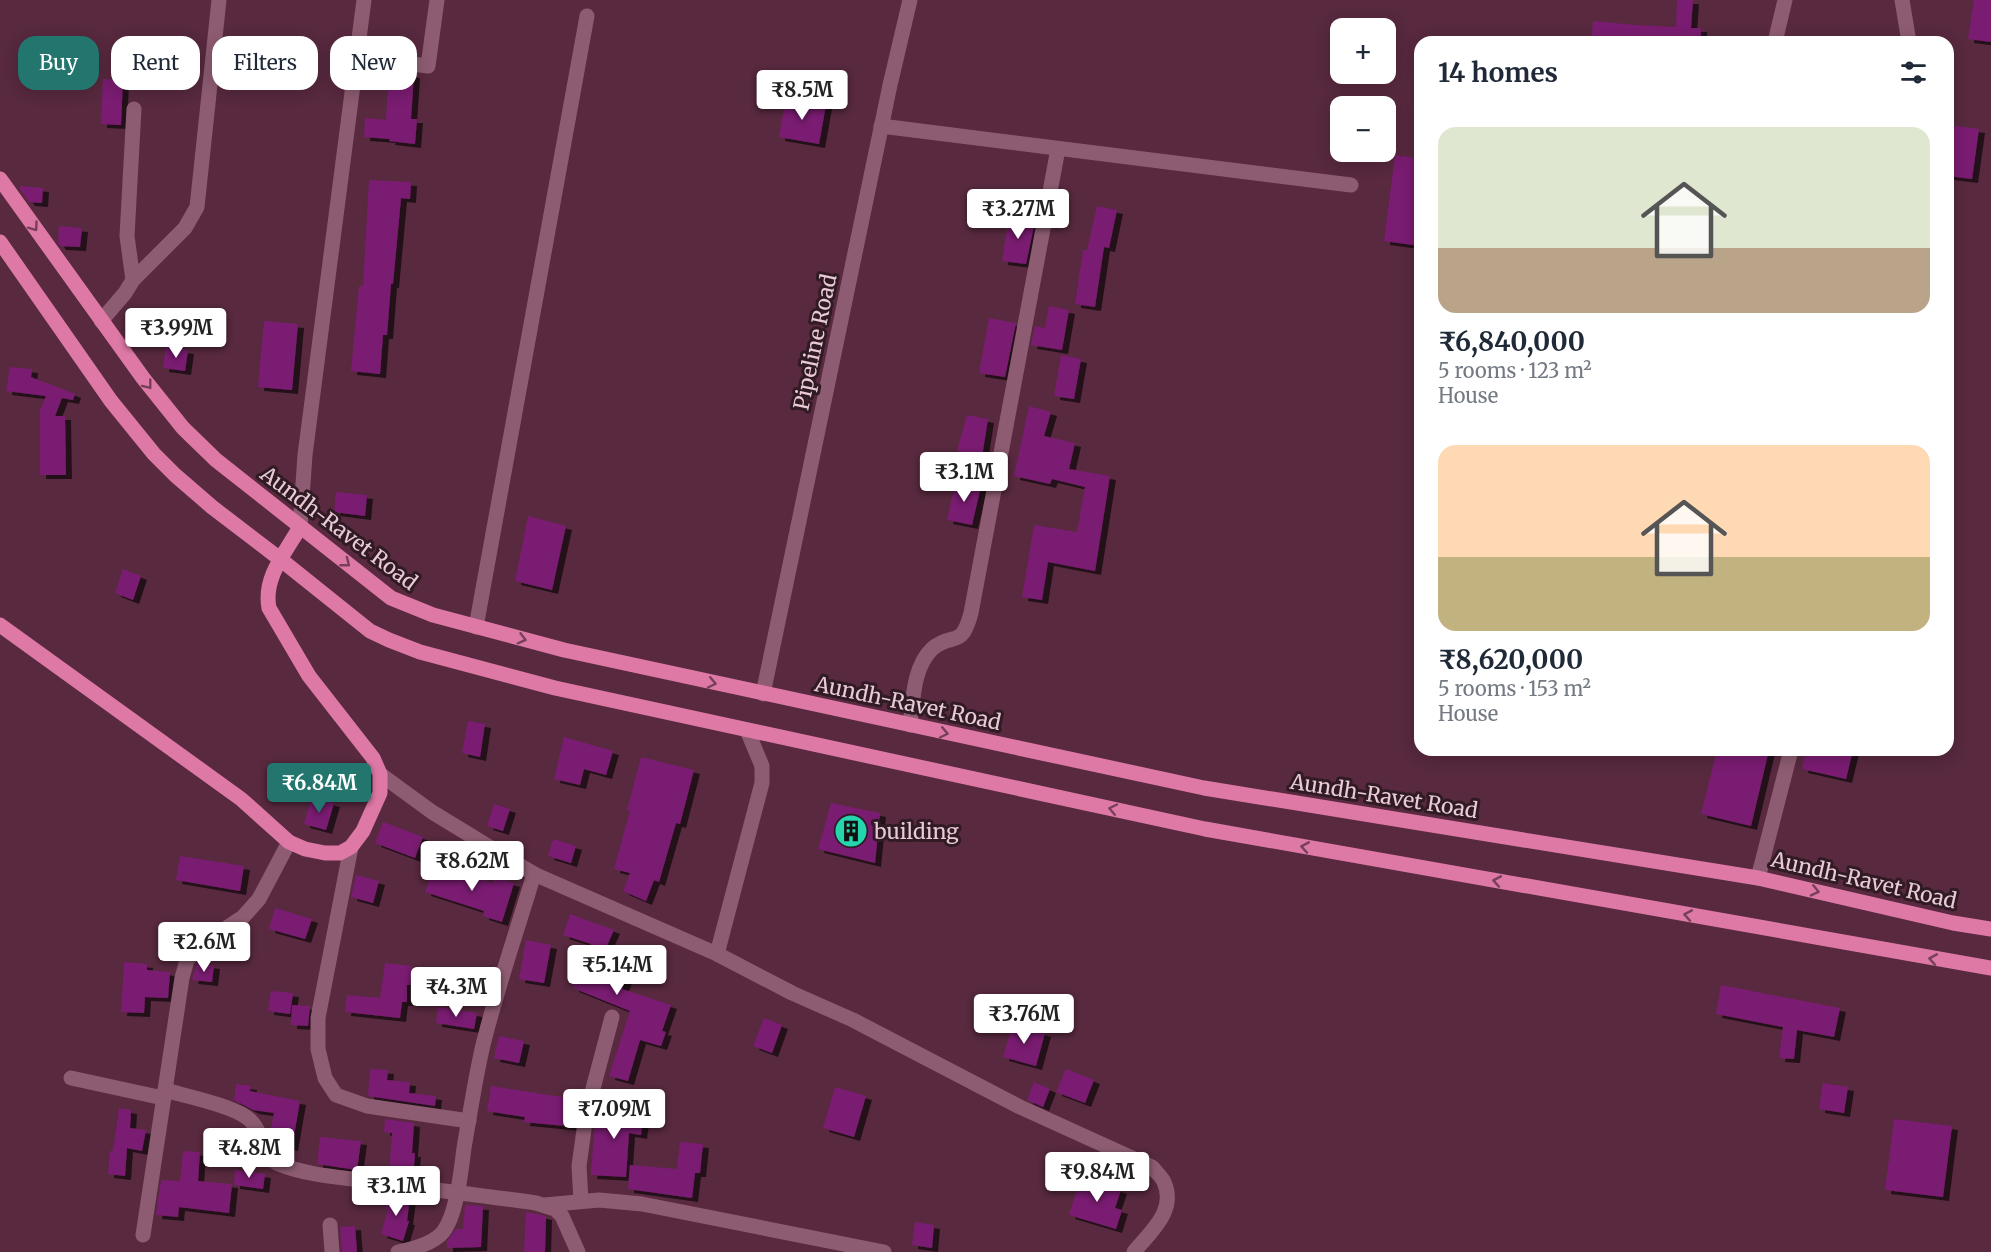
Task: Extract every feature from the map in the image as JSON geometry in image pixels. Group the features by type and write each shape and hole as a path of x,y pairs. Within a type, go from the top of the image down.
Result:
{"main road":[{"name":"Aundh-Ravet Road","path":"0,179 101,321 183,428 216,460 391,598 432,615 564,650 1204,788 1758,878 1953,923 1991,929"},
{"path":"0,242 111,401 154,454 204,501 370,631 420,652 555,688 1205,830 1991,968"},
{"path":"0,625 241,799 290,842 305,849 340,853 351,847 363,831 380,794 380,774 373,758 309,676 270,608 267,597 268,587 280,559 300,527"}],"street":[{"path":"101,321 133,280 186,228 197,207 219,0"},
{"path":"360,36 364,0"},
{"path":"417,65 428,66 437,0"},
{"name":"Pipeline Road","path":"763,694 881,126 910,0"},
{"path":"1776,36 1785,0"},
{"path":"1902,0 1908,36"},
{"path":"476,627 587,16"},
{"path":"300,527 305,455 353,90"},
{"path":"133,280 127,236 134,109"},
{"path":"881,126 1351,185"},
{"path":"910,725 915,685 922,666 931,650 942,642 956,640 966,630 971,613 1058,148"},
{"path":"717,954 762,783 762,766 747,730"},
{"path":"1758,878 1789,756"},
{"path":"380,774 432,812 534,874 717,954 792,993 853,1020 1020,1107 1152,1167 1164,1182 1168,1203 1164,1215 1134,1252"},
{"path":"143,1235 182,978 187,960 202,944 243,917 259,899 290,842"},
{"path":"351,847 318,1018 318,1049 325,1078 336,1095 367,1106 469,1121"},
{"path":"398,1252 436,1239 449,1221 458,1192 483,1044 534,874"},
{"path":"581,1201 579,1166 585,1124 612,1017"},
{"path":"71,1078 223,1107 249,1119 256,1127 266,1155 281,1165 323,1175 545,1205 555,1209 562,1216 578,1252"},
{"path":"545,1205 599,1200 642,1204 884,1252"},
{"path":"330,1225 333,1252"}],"building":[{"path":"1677,0 1693,0 1691,28 1701,28 1701,36 1592,36 1593,21 1676,27"},
{"path":"1974,0 1991,0 1991,42 1968,39"},
{"path":"103,79 111,79 111,90 123,90 121,125 101,124"},
{"path":"388,90 413,90 411,119 417,119 415,144 364,137 365,118 386,120"},
{"path":"786,98 826,105 819,144 779,137"},
{"path":"1954,126 1979,129 1972,179 1954,177"},
{"path":"1396,155 1414,158 1414,245 1384,241"},
{"path":"369,180 411,182 410,199 401,198 387,335 383,335 380,374 351,371 359,286 363,286"},
{"path":"20,186 43,188 42,203 29,202"},
{"path":"1097,206 1117,210 1109,248 1104,247 1095,307 1075,304 1083,250 1087,250"},
{"path":"1009,217 1035,221 1026,264 1002,261"},
{"path":"59,226 82,228 80,247 60,246 58,243"},
{"path":"1049,306 1069,310 1062,350 1031,345 1035,326 1045,328"},
{"path":"989,318 1016,323 1005,377 979,373"},
{"path":"264,321 298,324 292,390 258,387"},
{"path":"166,347 188,350 185,371 163,368"},
{"path":"1061,355 1081,359 1074,399 1054,396"},
{"path":"10,367 32,369 31,377 75,394 73,400 62,398 55,416 65,416 66,475 40,475 40,410 46,396 6,391"},
{"path":"1029,406 1051,412 1044,436 1075,443 1069,469 1110,476 1095,571 1048,562 1042,600 1022,597 1034,525 1077,532 1085,487 1052,479 1050,484 1014,476"},
{"path":"967,415 988,419 982,457 957,451"},
{"path":"956,480 981,486 972,525 947,520"},
{"path":"336,492 367,495 365,516 334,512"},
{"path":"528,516 566,526 552,590 515,581"},
{"path":"123,569 141,576 133,600 115,593"},
{"path":"468,721 485,724 480,757 462,753"},
{"path":"564,737 613,751 606,775 584,769 580,785 554,779"},
{"path":"1716,756 1768,756 1751,826 1701,814"},
{"path":"1805,756 1852,756 1846,779 1802,769"},
{"path":"641,757 694,770 680,824 676,823 659,882 654,880 646,901 623,891 630,873 614,869 630,811 627,810"},
{"path":"312,797 334,803 326,830 304,824"},
{"name":"building","path":"831,803 880,813 875,863 818,849"},
{"path":"494,804 510,809 503,831 487,826"},
{"path":"383,822 423,837 415,858 375,843"},
{"path":"553,839 576,846 571,863 548,856"},
{"path":"180,856 244,866 240,891 176,880"},
{"path":"434,865 493,883 494,877 514,883 502,922 483,916 484,911 425,892"},
{"path":"356,875 379,881 373,903 351,897"},
{"path":"275,908 312,919 305,939 269,929"},
{"path":"570,914 614,930 597,968 626,980 622,989 671,1005 662,1031 666,1032 661,1046 640,1040 628,1081 609,1076 630,1011 573,988 591,944 563,935"},
{"path":"526,940 551,945 544,983 519,979"},
{"path":"124,962 147,964 147,970 170,972 168,998 145,997 144,1013 121,1012"},
{"path":"197,963 214,965 212,982 192,980"},
{"path":"385,963 412,966 410,985 407,985 407,1002 402,1002 400,1018 345,1012 347,995 380,998"},
{"path":"1721,985 1840,1008 1834,1037 1797,1030 1794,1059 1779,1058 1783,1027 1716,1014"},
{"path":"271,991 293,993 290,1014 268,1011"},
{"path":"292,1005 310,1006 308,1026 291,1025"},
{"path":"438,1007 477,1013 474,1029 436,1023"},
{"path":"764,1018 782,1025 772,1053 753,1046"},
{"path":"1013,1024 1045,1033 1036,1066 1003,1057"},
{"path":"499,1036 524,1041 519,1063 494,1058"},
{"path":"370,1069 388,1070 387,1080 410,1082 409,1093 436,1096 435,1106 368,1096"},
{"path":"1066,1069 1094,1080 1085,1103 1056,1092"},
{"path":"1034,1082 1050,1089 1043,1107 1027,1100"},
{"path":"1823,1083 1848,1087 1844,1113 1819,1109"},
{"path":"236,1084 251,1086 250,1091 300,1101 292,1147 273,1144 270,1135 274,1113 253,1110 234,1100"},
{"path":"491,1086 580,1101 575,1127 524,1122 525,1117 487,1111"},
{"path":"835,1087 866,1096 854,1137 823,1128"},
{"path":"599,1104 620,1107 620,1110 644,1112 641,1135 629,1133 626,1177 591,1175 594,1132"},
{"path":"119,1108 131,1110 130,1128 146,1130 142,1151 127,1148 125,1176 108,1174 110,1151 113,1151"},
{"path":"385,1119 414,1123 413,1177 389,1174 392,1133 384,1132"},
{"path":"1894,1119 1952,1126 1943,1197 1885,1190"},
{"path":"320,1137 361,1141 357,1170 317,1164"},
{"path":"680,1142 703,1144 700,1173 695,1173 692,1198 628,1189 630,1165 677,1169"},
{"path":"183,1151 200,1152 198,1181 232,1184 229,1213 179,1207 178,1217 156,1215 161,1180 180,1181"},
{"path":"235,1170 265,1174 263,1189 234,1185"},
{"path":"1081,1177 1121,1190 1115,1208 1122,1210 1116,1229 1069,1215"},
{"path":"388,1194 410,1197 407,1221 409,1221 403,1241 381,1234 388,1209 385,1209"},
{"path":"465,1205 483,1206 481,1247 447,1248 447,1241 456,1229 463,1229"},
{"path":"526,1212 546,1216 545,1252 524,1252"},
{"path":"915,1222 934,1225 932,1248 912,1245"},
{"path":"355,1226 357,1252 342,1252 340,1227"}],"place":[{"name":"building","path":"851,831"}]}
